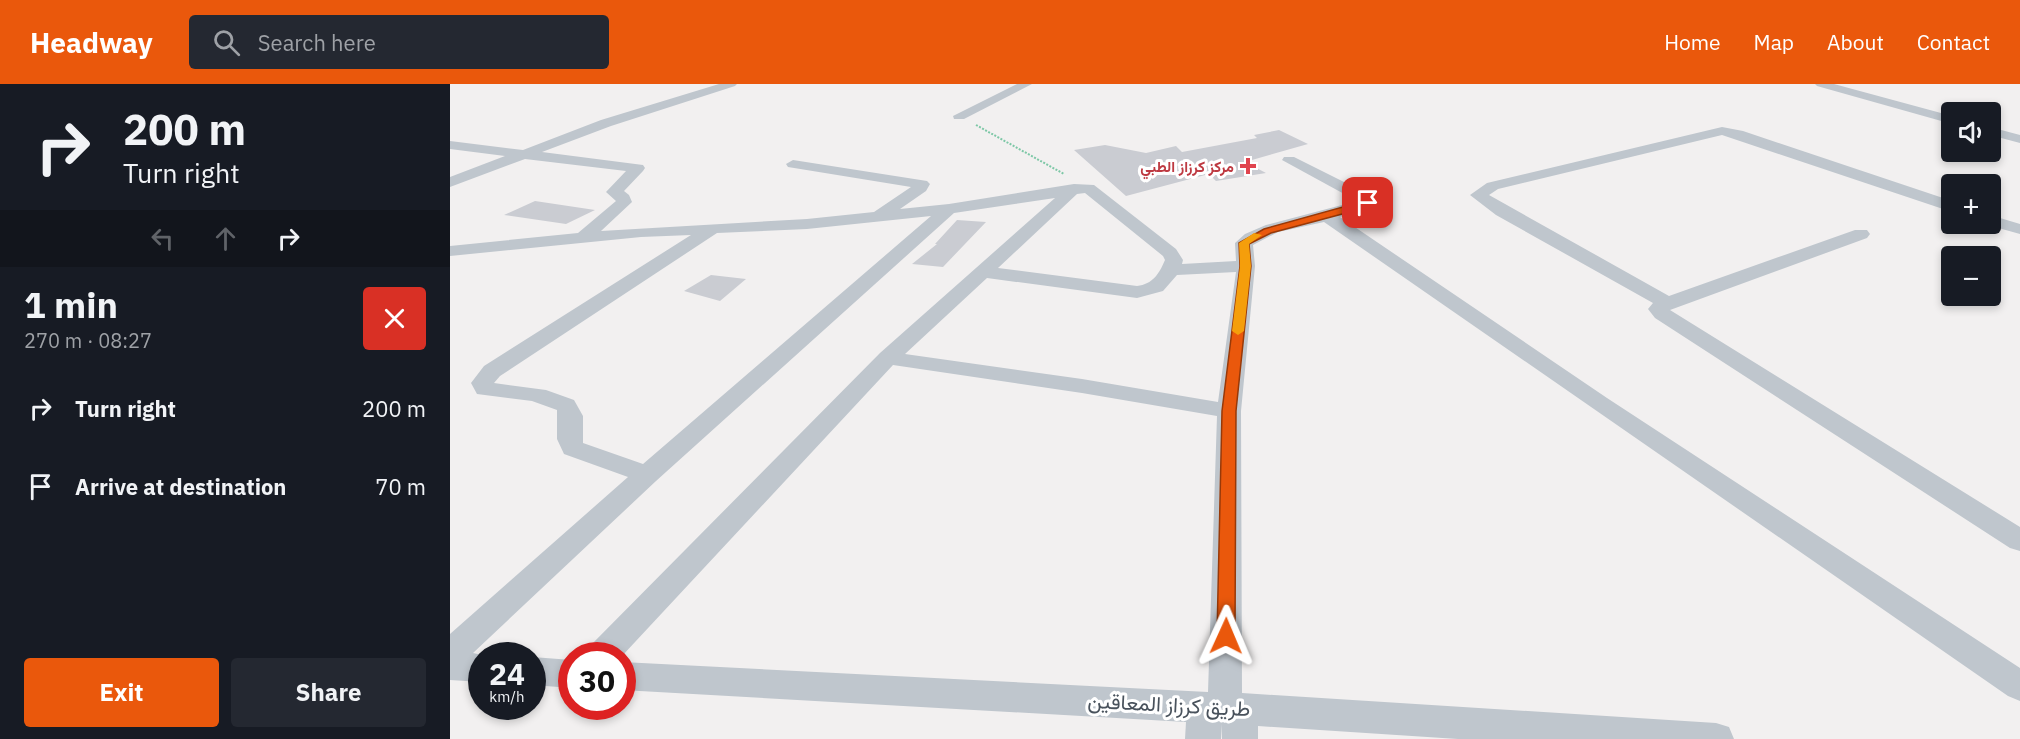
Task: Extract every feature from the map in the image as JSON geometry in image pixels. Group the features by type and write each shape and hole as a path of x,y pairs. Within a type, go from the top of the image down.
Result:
{"street":[{"path":"450,182 617,120 731,84"},
{"path":"959,116 1026,84"},
{"path":"1821,84 1941,117"},
{"path":"1667,303 1502,211 1478,195 1482,190 1493,186 1722,131 1738,134 1941,203"},
{"path":"2001,134 2020,139"},
{"path":"450,145 638,168 614,192 623,198 624,202 584,237"},
{"path":"1223,720 1229,411 1246,266 1244,243 1267,231 1368,203 1362,197 1290,160"},
{"path":"793,164 922,184 877,217"},
{"path":"615,642 888,358 1081,189"},
{"path":"450,251 641,232 807,224 949,209 1081,189 1170,253 1174,260 1171,270 1158,288 1137,292 986,272"},
{"path":"450,654 647,475 949,209"},
{"path":"1327,216 1599,403 2020,686"},
{"path":"2001,224 2020,230"},
{"path":"647,475 573,448 568,440 571,412 566,403 553,398 485,389 482,383 492,371 712,229"},
{"path":"1861,234 1667,303 1658,309 1662,314 2020,541"},
{"path":"1171,270 1246,266"},
{"path":"888,358 1082,386 1229,411"},
{"path":"450,666 468,667"},
{"name":"طريق كرزاز المعاقين","path":"636,677 890,688 1223,720 1716,739"}],"path":[{"path":"959,116 1030,153 1081,189"}],"building":[{"path":"1279,130 1308,144 1245,162 1266,173 1216,181 1209,174 1126,196 1074,150 1105,145 1146,153 1176,146 1182,152 1257,138 1254,135"},
{"path":"535,201 595,210 566,224 504,215"},
{"path":"957,220 986,222 943,267 912,264 937,244 935,244"},
{"path":"711,275 746,279 720,301 684,291"}],"slow traffic":[{"path":"1238,331 1246,266 1244,243 1257,235"}],"place":[{"name":"مركز كرزاز الطبي","path":"1248,166"}],"route":[{"path":"1226,636 1229,411 1246,266 1244,243 1267,231 1368,203"}]}
